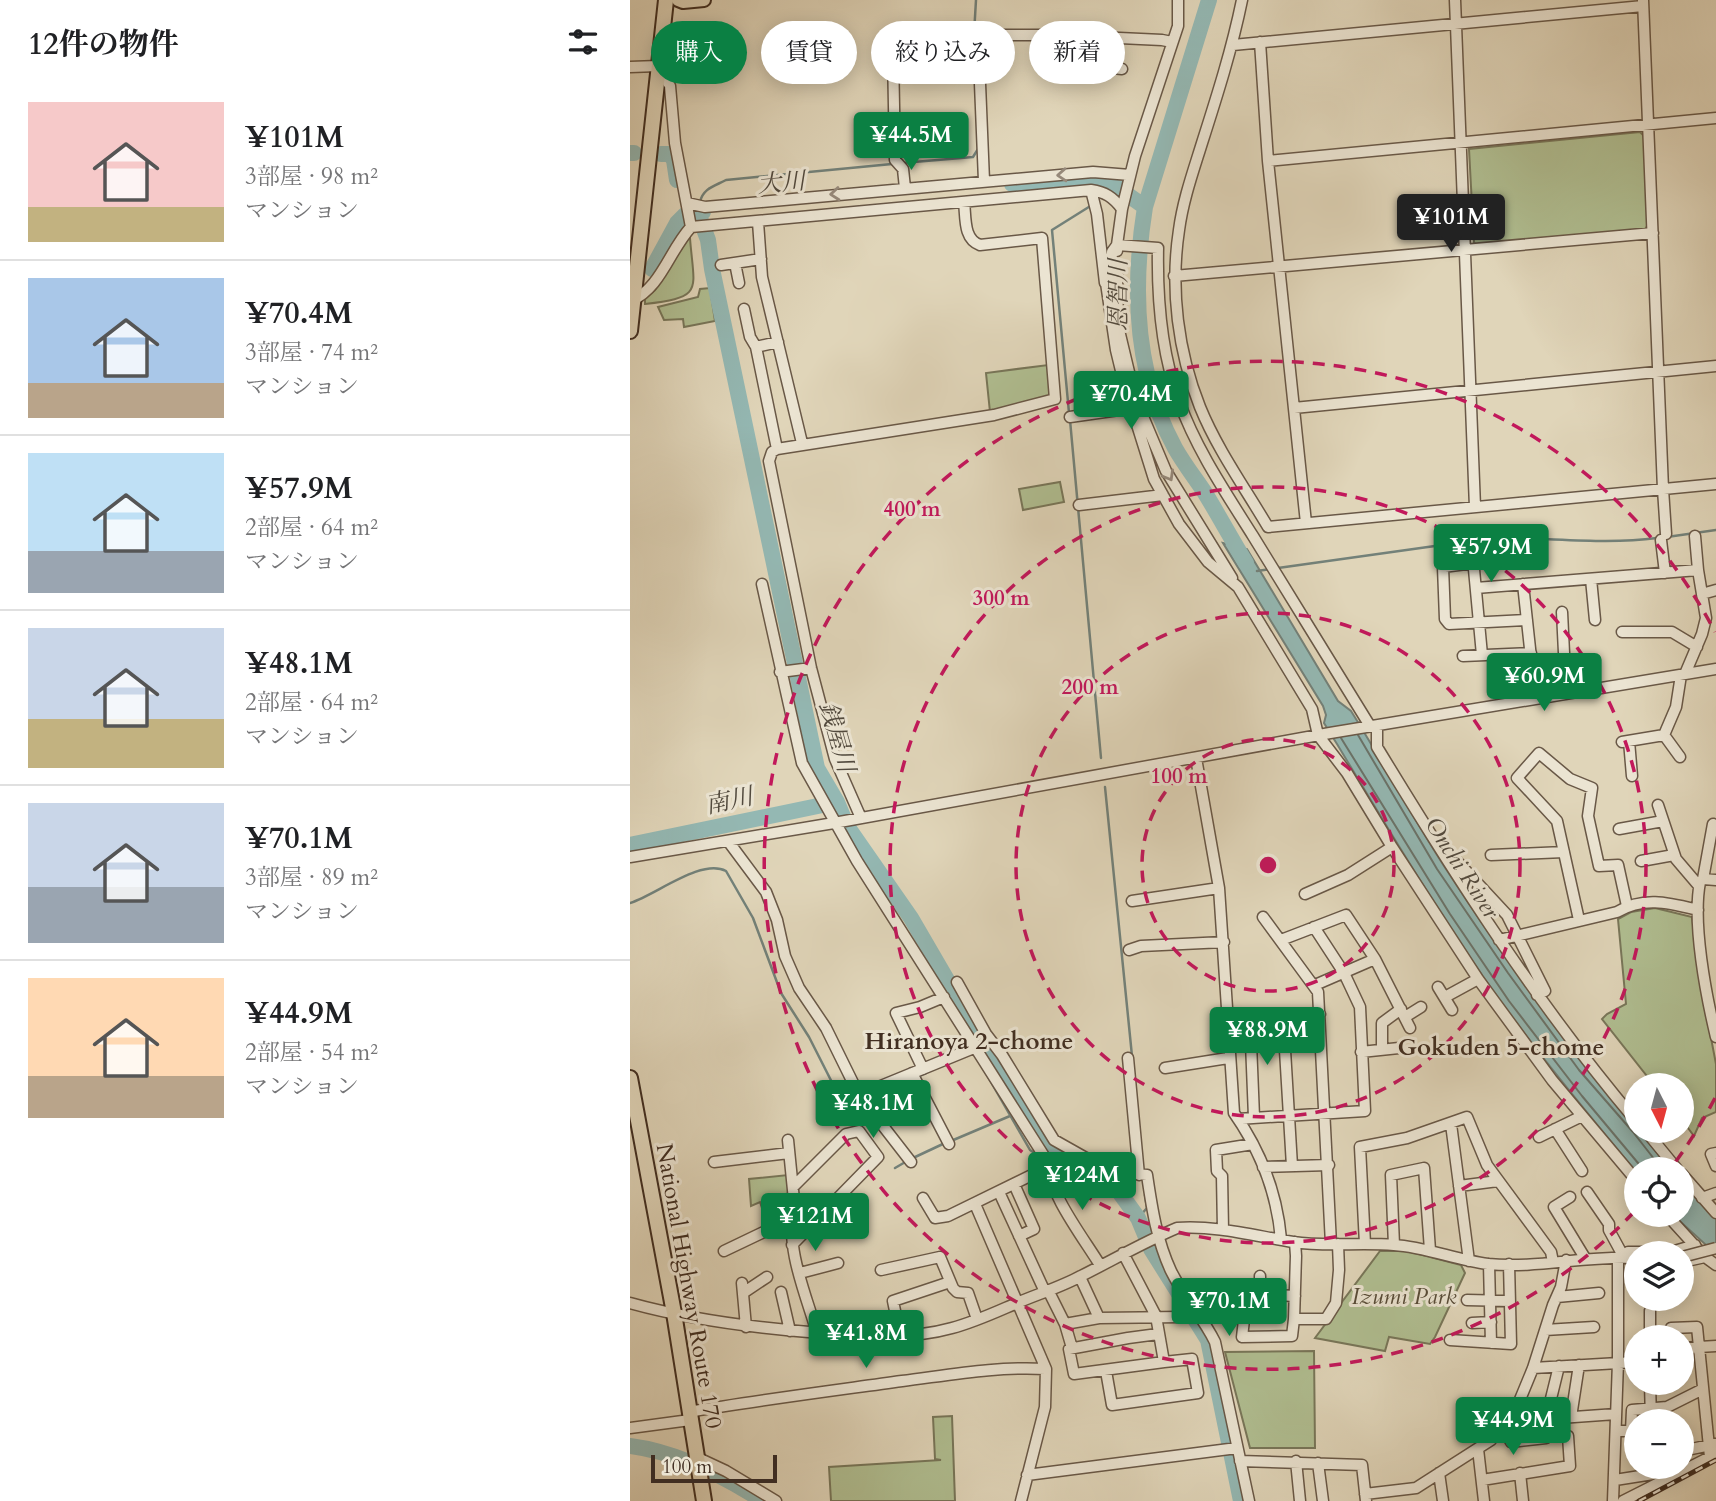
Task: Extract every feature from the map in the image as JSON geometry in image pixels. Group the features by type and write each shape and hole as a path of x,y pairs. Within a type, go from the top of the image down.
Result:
{"highway":[{"path":"663,21 666,0"},
{"path":"630,331 631,301 656,84"},
{"name":"National Highway Route 170","path":"630,1078 674,1313 704,1501"}],"main road":[{"path":"678,0 704,0"}],"street":[{"path":"1178,0 1178,26 1130,175 1117,245 1118,326 1124,358 1141,414 1166,471 1312,709 1318,735 1347,773 1392,848 1478,979 1552,1080 1624,1166"},
{"path":"1242,0 1233,45 1185,200 1174,276 1183,352 1200,407 1212,433 1268,527 1716,484"},
{"path":"1455,0 1475,507"},
{"path":"1233,45 1643,3 1665,573"},
{"path":"984,181 978,35 1029,35"},
{"path":"1125,38 1172,42"},
{"path":"1260,42 1268,161 1306,523"},
{"path":"630,67 651,66"},
{"path":"669,84 675,144 692,226"},
{"path":"894,84 898,163 905,188"},
{"path":"1268,161 1716,118"},
{"path":"688,206 1093,172 1130,175"},
{"path":"631,301 644,294 654,283 681,238 692,226 1091,190 1115,199 1122,209"},
{"path":"1091,190 1097,214 1116,351 1154,479 1180,524 1208,562 1238,587"},
{"path":"862,818 835,759 811,668 769,461 772,452 777,449 802,443 994,415 1055,399 1042,238 980,245 972,242 968,235 964,201"},
{"path":"758,222 761,259 802,443"},
{"path":"1174,276 1653,233"},
{"path":"1105,283 1110,282 1112,252 1117,245"},
{"path":"1117,245 1158,248 1157,282 1164,347 1178,400 1192,434 1371,726 1377,747 1436,844 1537,995 1624,1106"},
{"path":"721,265 761,259"},
{"path":"735,263 739,283"},
{"path":"744,309 750,337 756,347 777,449"},
{"path":"756,347 778,342"},
{"path":"1294,408 1716,366"},
{"path":"1070,417 1133,408"},
{"path":"1079,505 1163,495"},
{"path":"1664,735 1676,707 1683,674 1697,647 1706,618 1695,536"},
{"path":"1472,548 1482,655"},
{"path":"1441,551 1445,619 1449,624 1527,620"},
{"path":"1443,567 1474,563"},
{"path":"1476,588 1698,570"},
{"path":"1591,579 1595,620"},
{"path":"762,584 802,763 841,822 944,997 976,1046 1045,1163 1067,1218 1100,1265"},
{"path":"1523,584 1532,667 1530,699"},
{"path":"1702,594 1716,590"},
{"path":"1562,612 1566,694"},
{"path":"1622,632 1672,632 1697,647"},
{"path":"1463,656 1531,653"},
{"path":"780,672 811,668"},
{"path":"630,857 841,822 1318,735 1716,669"},
{"path":"1632,776 1626,741 1664,735"},
{"path":"1664,735 1679,757"},
{"path":"1579,920 1557,821 1517,778 1539,753 1570,779 1592,788 1587,810 1599,866 1618,865 1627,906"},
{"path":"1196,758 1219,888 1224,942 1228,1058 1234,1112 1253,1144 1275,1199 1281,1239"},
{"path":"1658,805 1675,855 1687,874 1701,883 1716,880"},
{"path":"1619,829 1663,821"},
{"path":"1713,824 1698,910 1716,1037"},
{"path":"728,841 766,892 777,920 785,956 799,988 826,1028 861,1099 909,1160"},
{"path":"1436,844 1440,843 1507,915 1545,991 1537,995"},
{"path":"1305,894 1348,875 1392,848"},
{"path":"1491,855 1564,852"},
{"path":"1641,861 1675,855"},
{"path":"1132,901 1219,888"},
{"path":"1499,940 1617,912 1643,902 1663,902 1698,910"},
{"path":"1280,940 1346,915 1374,959 1410,1028"},
{"path":"1263,917 1315,985 1320,1014 1325,1113 1339,1270 1336,1303 1325,1319 1294,1319"},
{"path":"1238,1119 1365,1111 1360,1007 1344,973 1314,927"},
{"path":"1129,950 1141,946 1224,942"},
{"path":"1315,985 1374,959"},
{"path":"1445,997 1478,979"},
{"path":"957,982 1054,1140 1102,1168 1142,1175"},
{"path":"1438,987 1452,1010"},
{"path":"923,1069 896,1013 944,997"},
{"path":"1382,1050 1382,1023 1421,1007"},
{"path":"1228,1019 1320,1014"},
{"path":"1283,1017 1292,1166"},
{"path":"1250,1018 1254,1118"},
{"path":"861,1099 923,1069 976,1046 992,1042"},
{"path":"1362,1052 1399,1048"},
{"path":"1128,1058 1142,1175 1157,1237 1172,1274 1215,1342 1249,1501"},
{"path":"1165,1068 1228,1058"},
{"path":"913,1076 948,1142"},
{"path":"1539,1137 1582,1116"},
{"path":"1365,1244 1360,1147 1407,1138 1467,1117 1487,1165 1551,1252 1553,1262"},
{"path":"1451,1124 1469,1261"},
{"path":"1555,1129 1582,1171"},
{"path":"792,1245 878,1157 859,1131 846,1134 793,1187"},
{"path":"788,1140 795,1210 792,1245 817,1333"},
{"path":"1656,1143 1667,1157"},
{"path":"1223,1230 1222,1176 1217,1171 1216,1150 1253,1144"},
{"path":"714,1162 789,1153"},
{"path":"1716,1153 1711,1154 1716,1166"},
{"path":"1045,1163 1073,1174"},
{"path":"923,1198 935,1218 948,1216 1014,1184 1045,1163"},
{"path":"1263,1167 1329,1165"},
{"path":"1093,1178 1102,1168"},
{"path":"1394,1245 1391,1175 1424,1168 1430,1250"},
{"path":"1459,1186 1498,1181"},
{"path":"1014,1184 1034,1229 1019,1236"},
{"path":"1694,1184 1710,1197 1716,1213"},
{"path":"999,1192 1046,1291 1065,1324 1072,1348"},
{"path":"1587,1192 1609,1224 1619,1257 1613,1501"},
{"path":"1570,1197 1554,1207 1585,1258"},
{"path":"975,1203 1046,1370 1045,1407 1021,1501"},
{"path":"724,1251 793,1218"},
{"path":"1678,1227 1705,1257 1716,1265"},
{"path":"630,1303 746,1327 790,1332 923,1334 977,1319 1018,1303 1080,1277 1177,1228 1223,1230 1294,1242 1394,1245 1430,1250 1489,1264 1619,1257 1671,1252 1695,1245"},
{"path":"1294,1242 1296,1256 1295,1296 1294,1319 1292,1336 1242,1337 1246,1303 1275,1295 1295,1296"},
{"path":"1694,1256 1716,1248"},
{"path":"1124,1253 1156,1316 1164,1362"},
{"path":"881,1270 940,1257 957,1292 968,1293 977,1319"},
{"path":"1619,1257 1624,1257"},
{"path":"1619,1257 1624,1259"},
{"path":"1694,1258 1705,1257"},
{"path":"1240,1461 1362,1465 1366,1498 1416,1488 1491,1440 1519,1402 1561,1287 1566,1260"},
{"path":"800,1273 838,1263"},
{"path":"1489,1264 1491,1343"},
{"path":"1450,1340 1511,1344 1509,1264"},
{"path":"1260,1276 1260,1299"},
{"path":"746,1327 743,1288 767,1277"},
{"path":"1080,1277 1099,1318"},
{"path":"900,1335 893,1301 950,1282"},
{"path":"781,1292 790,1332"},
{"path":"1188,1297 1215,1293"},
{"path":"1557,1297 1600,1293"},
{"path":"1467,1300 1510,1301"},
{"path":"1650,1311 1650,1325"},
{"path":"1065,1324 1099,1318 1182,1317"},
{"path":"1472,1324 1491,1322"},
{"path":"1545,1330 1594,1327"},
{"path":"1694,1327 1697,1327 1713,1450"},
{"path":"1105,1371 1112,1405 1198,1393 1192,1359 1073,1374 1069,1349 1158,1334"},
{"path":"1694,1347 1716,1346"},
{"path":"1533,1368 1624,1362"},
{"path":"1570,1417 1579,1365"},
{"path":"1559,1366 1546,1419 1616,1414"},
{"path":"630,1428 775,1397 1015,1367 1046,1370"},
{"path":"1616,1431 1631,1431 1632,1410 1667,1407 1703,1389"},
{"path":"1650,1395 1650,1408"},
{"path":"1502,1427 1511,1442 1546,1438"},
{"path":"1482,1480 1570,1466 1568,1436"},
{"path":"1027,1475 1237,1448"},
{"path":"1478,1449 1484,1501"},
{"path":"1694,1451 1713,1450"},
{"path":"1694,1458 1713,1450"},
{"path":"1296,1461 1300,1501"},
{"path":"1318,1463 1323,1501"},
{"path":"698,1464 726,1471 776,1501"},
{"path":"1439,1473 1443,1501"},
{"path":"1520,1473 1522,1501"},
{"path":"1615,1480 1624,1479"},
{"path":"1623,1501 1648,1479"}],"green space":[{"path":"1640,132 1644,136 1648,225 1644,230 1478,245 1474,243 1469,149"},
{"path":"687,238 690,238 693,270 691,288 687,294 678,298 645,304 645,298 655,290"},
{"path":"710,288 715,321 684,327 683,319 664,320 658,307 698,297 700,289"},
{"path":"1048,365 1051,391 1047,397 990,412 986,373"},
{"path":"1060,482 1064,502 1023,510 1019,489"},
{"path":"1655,908 1692,917 1716,1064 1716,1112 1702,1118 1694,1136 1694,1073 1645,1073 1602,1019 1626,1004 1618,919 1631,912"},
{"path":"788,1175 790,1193 781,1195 782,1202 762,1208 760,1202 751,1206 749,1179"},
{"name":"Izumi Park","path":"1380,1251 1407,1251 1461,1265 1465,1273 1430,1344 1389,1337 1385,1351 1315,1338"},
{"path":"1314,1351 1315,1448 1250,1448 1225,1352"},
{"path":"952,1416 955,1501 831,1501 829,1467 941,1460 935,1459 933,1417"}],"water":[{"name":"Onchi River","path":"1223,543 1247,549 1338,701 1351,711 1466,900 1560,1032 1624,1113 1624,1143 1649,1143 1661,1157 1624,1157 1503,1005 1438,909 1324,723 1326,715"},
{"path":"1694,1194 1716,1217 1716,1254 1686,1227 1694,1227"}],"waterway":[{"path":"975,21 976,0"},
{"name":"恩智川","path":"1209,0 1145,207 1139,269 1140,331 1152,391 1162,420 1178,454 1205,493 1246,563"},
{"path":"902,163 973,157 978,149"},
{"path":"661,154 670,154 674,160 677,180"},
{"path":"700,202 707,190 726,180 892,164"},
{"name":"大川","path":"1012,184 1093,179 1118,188 1145,207"},
{"path":"1109,194 1118,188"},
{"path":"1069,413 1052,230 1092,205"},
{"name":"大川","path":"652,269 677,223 685,215 703,212"},
{"name":"銭屋川","path":"698,213 708,240 817,768 837,802 847,826 911,918 989,1052 996,1056 1041,1136 1050,1148 1112,1182 1138,1218 1151,1249 1208,1340 1241,1501"},
{"path":"1070,420 1101,758"},
{"path":"1667,537 1716,530"},
{"path":"1278,568 1492,538 1616,541 1657,538"},
{"path":"1257,571 1271,569"},
{"path":"1105,787 1132,1056"},
{"name":"南川","path":"630,845 837,802"},
{"path":"630,903 691,873 716,868 726,871 753,918 781,993 809,1037 845,1108 859,1102"},
{"path":"983,1068 1030,1150 1039,1156"},
{"path":"865,1099 926,1073"},
{"path":"951,1141 1010,1116"},
{"path":"913,1158 945,1143"},
{"path":"895,1168 907,1161"},
{"path":"1050,1163 1069,1166 1075,1161"},
{"path":"1138,1218 1147,1208 1145,1195"},
{"path":"630,1446 700,1466 763,1501"}],"railway":[{"path":"1639,1501 1716,1460"}],"district":[{"name":"Hiranoya 2-chome","path":"969,1041"},
{"name":"Gokuden 5-chome","path":"1501,1047"}]}
